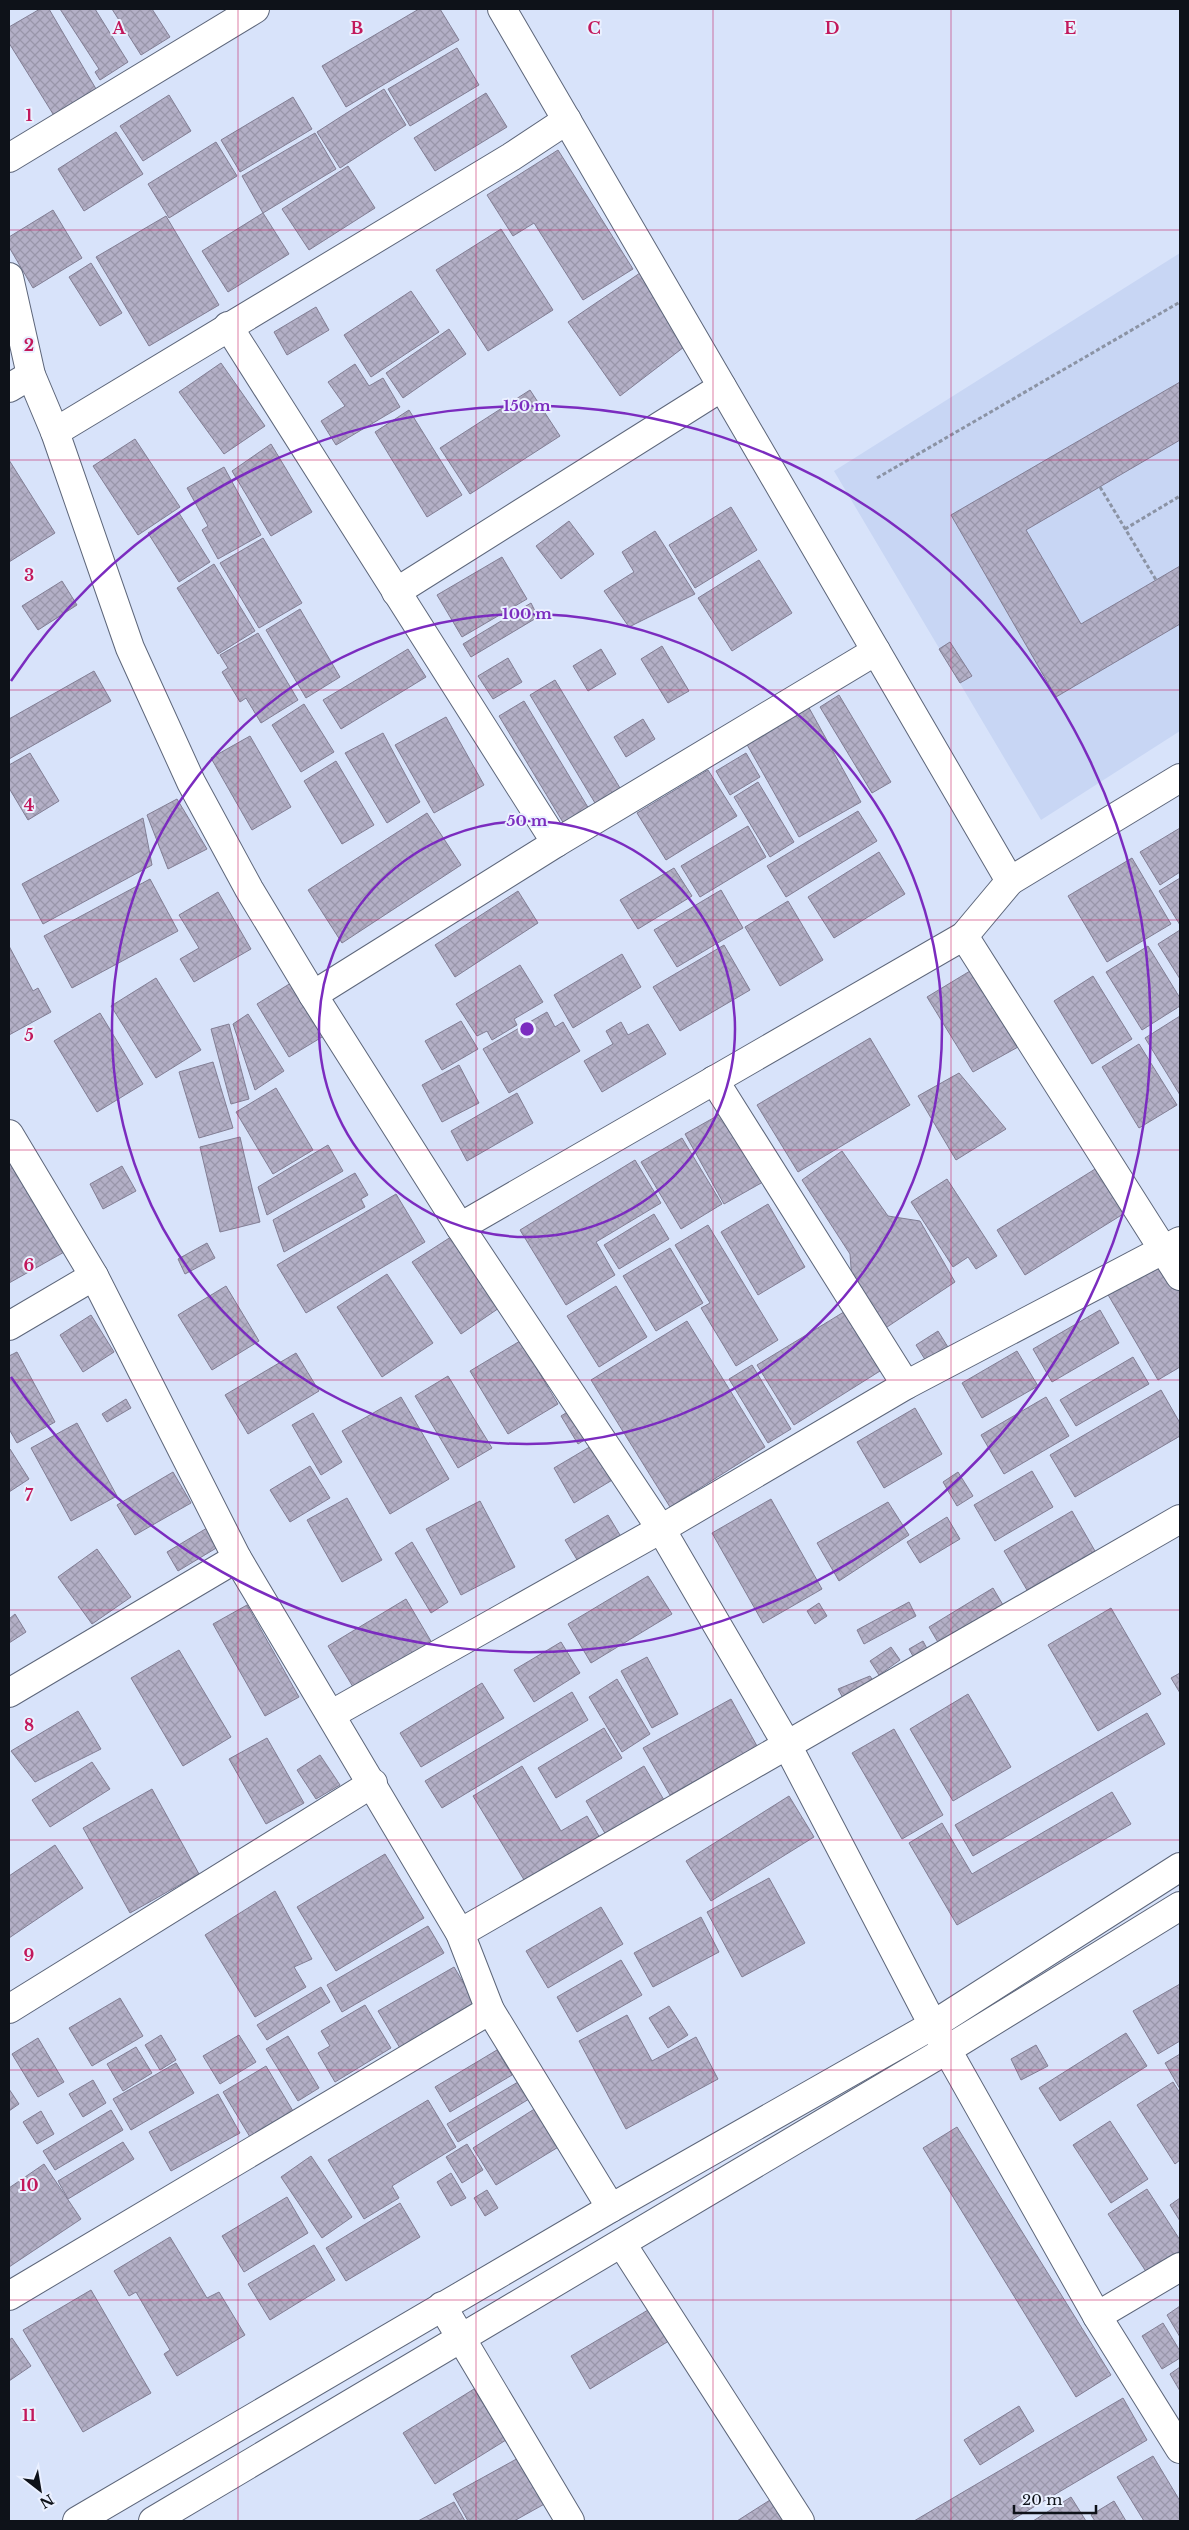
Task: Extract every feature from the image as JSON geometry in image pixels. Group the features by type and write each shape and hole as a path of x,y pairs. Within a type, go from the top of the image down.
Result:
{"street":[{"path":"9,158 255,9"},
{"path":"502,9 1010,881"},
{"path":"55,432 511,157 567,120"},
{"path":"9,277 20,382 55,432 130,648 187,773 249,889 312,995 460,1227 661,1528 786,1743 933,2024 1097,2316 1180,2449"},
{"path":"228,326 556,843"},
{"path":"396,592 722,388"},
{"path":"312,995 556,843 876,651"},
{"path":"460,1227 964,936 1010,881 1180,778"},
{"path":"964,936 1172,1246 1180,1276"},
{"path":"714,1080 906,1385"},
{"path":"9,1134 94,1276 237,1558 332,1714 460,1933 490,2010 610,2208"},
{"path":"332,1714 661,1528 906,1385 1172,1246"},
{"path":"9,1326 94,1276"},
{"path":"460,1933 786,1743 1180,1519"},
{"path":"9,1693 237,1558"},
{"path":"9,2009 373,1783"},
{"path":"77,2521 610,2208 933,2024 1180,1867"},
{"path":"153,2521 948,2049 1180,1906"},
{"path":"9,2296 490,2010"},
{"path":"622,2244 800,2521"},
{"path":"1097,2316 1180,2267"},
{"path":"442,2306 567,2520"}],"path":[{"path":"877,478 1180,302"},
{"path":"1100,487 1156,580"},
{"path":"1125,529 1180,496"}],"shaded area":[{"path":"1180,253 1180,731 1041,820 834,471"}],"building":[{"path":"40,9 49,9 99,94 58,122 9,43 9,27"},
{"path":"60,9 95,9 128,62 100,80 95,72 99,69"},
{"path":"112,9 152,9 170,37 141,55"},
{"path":"419,9 440,9 459,40 346,107 322,66"},
{"path":"457,48 479,85 410,126 388,89"},
{"path":"384,89 406,125 340,168 317,132"},
{"path":"486,93 507,127 435,171 414,138"},
{"path":"169,95 191,131 143,161 120,126"},
{"path":"293,97 312,129 240,172 221,140"},
{"path":"116,132 143,174 84,211 58,169"},
{"path":"315,133 336,169 263,213 242,176"},
{"path":"216,142 237,176 169,218 148,184"},
{"path":"558,150 633,269 583,300 534,223 513,236 487,195"},
{"path":"348,166 375,208 309,250 282,209"},
{"path":"53,210 82,258 33,288 9,247 9,237"},
{"path":"263,213 289,254 228,292 202,251"},
{"path":"166,216 219,305 149,346 96,257"},
{"path":"501,229 553,310 488,351 436,270"},
{"path":"91,263 122,313 100,326 69,277"},
{"path":"640,273 684,347 620,396 568,322"},
{"path":"411,291 439,332 371,377 344,335"},
{"path":"316,307 329,330 287,355 274,332"},
{"path":"449,329 466,354 403,398 386,373"},
{"path":"221,363 265,426 224,454 179,392"},
{"path":"355,364 369,386 383,378 400,407 336,445 321,421 345,406 328,382"},
{"path":"1180,382 1180,440 1026,530 1081,624 1180,566 1180,624 1056,697 951,515"},
{"path":"530,390 560,436 470,494 440,448"},
{"path":"409,410 462,495 427,517 375,432"},
{"path":"135,439 180,507 138,535 93,466"},
{"path":"271,444 312,512 271,536 232,471"},
{"path":"9,460 55,533 9,562"},
{"path":"224,467 261,535 218,559 202,530 208,526 187,488"},
{"path":"731,507 757,550 695,588 669,545"},
{"path":"179,513 210,562 179,582 148,533"},
{"path":"569,521 594,554 561,579 536,546"},
{"path":"655,531 695,594 629,627 604,591 634,572 622,552"},
{"path":"263,538 302,603 259,628 220,563"},
{"path":"502,557 527,599 462,637 437,595"},
{"path":"759,560 792,613 732,651 698,598"},
{"path":"214,564 255,631 218,654 177,588"},
{"path":"62,581 77,605 38,630 22,606"},
{"path":"531,603 538,617 471,657 463,644"},
{"path":"300,609 340,677 306,698 266,630"},
{"path":"258,633 298,700 261,723 246,698 240,702 222,672 228,668 220,655"},
{"path":"950,642 972,676 960,683 939,649"},
{"path":"662,646 689,691 668,703 641,659"},
{"path":"408,649 426,677 341,729 323,700"},
{"path":"601,649 616,674 588,691 573,666"},
{"path":"508,658 522,682 493,699 478,676"},
{"path":"94,671 111,701 9,759 9,719"},
{"path":"555,680 620,788 595,803 530,695"},
{"path":"839,695 891,782 872,793 820,707"},
{"path":"524,701 589,809 564,824 499,716"},
{"path":"304,704 334,752 301,772 272,725"},
{"path":"808,706 861,802 799,837 745,741"},
{"path":"446,717 484,785 434,813 395,745"},
{"path":"643,719 655,739 626,757 614,737"},
{"path":"383,733 420,802 387,823 345,753"},
{"path":"250,736 291,807 252,830 211,758"},
{"path":"30,753 59,801 28,820 9,788 9,765"},
{"path":"746,753 760,777 730,795 716,771"},
{"path":"336,761 374,825 342,844 304,781"},
{"path":"708,770 737,816 666,860 637,813"},
{"path":"758,782 794,842 770,857 734,797"},
{"path":"177,799 207,849 168,869 147,815"},
{"path":"858,811 877,841 786,897 767,866"},
{"path":"427,813 461,865 342,943 308,890"},
{"path":"143,818 152,865 43,924 22,884"},
{"path":"748,826 766,857 700,897 681,866"},
{"path":"1180,828 1180,872 1160,885 1140,852"},
{"path":"879,852 905,894 834,938 808,897"},
{"path":"1132,858 1171,924 1107,962 1068,896"},
{"path":"674,868 692,896 638,929 620,900"},
{"path":"1180,878 1180,925 1159,891"},
{"path":"150,879 178,931 72,988 44,936"},
{"path":"721,890 743,928 677,967 654,930"},
{"path":"518,891 538,923 455,977 435,945"},
{"path":"218,892 251,949 194,982 180,959 199,948 179,915"},
{"path":"788,901 823,960 780,986 745,927"},
{"path":"1180,930 1180,979 1158,944"},
{"path":"724,945 750,990 680,1031 653,987"},
{"path":"9,946 33,991 38,988 51,1012 9,1035"},
{"path":"1148,946 1180,998 1180,1006 1142,1030 1106,972"},
{"path":"622,954 641,987 573,1028 554,995"},
{"path":"520,965 543,1002 514,1019 517,1025 492,1040 487,1031 477,1036 456,1004"},
{"path":"970,971 1018,1047 973,1072 927,997"},
{"path":"1093,976 1132,1039 1092,1064 1054,1001"},
{"path":"156,978 201,1050 156,1078 111,1006"},
{"path":"299,978 332,1031 289,1057 257,1004"},
{"path":"547,1012 555,1027 563,1022 580,1051 509,1093 483,1049"},
{"path":"100,1013 143,1084 97,1112 54,1041"},
{"path":"248,1014 284,1071 255,1090 233,1024"},
{"path":"1180,1016 1180,1095 1145,1038"},
{"path":"461,1021 478,1049 442,1070 425,1041"},
{"path":"621,1022 628,1035 648,1024 666,1054 602,1092 584,1061 613,1044 606,1031"},
{"path":"229,1024 249,1099 231,1104 211,1029"},
{"path":"870,1038 910,1105 798,1172 757,1105"},
{"path":"1139,1044 1177,1105 1139,1128 1102,1067"},
{"path":"213,1062 233,1128 199,1138 179,1072"},
{"path":"459,1065 479,1103 442,1122 422,1085"},
{"path":"959,1073 1006,1129 956,1160 918,1096"},
{"path":"276,1088 313,1150 273,1174 236,1112"},
{"path":"517,1093 533,1123 467,1161 451,1131"},
{"path":"731,1108 770,1178 724,1204 685,1134"},
{"path":"240,1137 260,1222 220,1232 200,1147"},
{"path":"682,1138 722,1204 681,1229 641,1162"},
{"path":"328,1145 343,1171 267,1215 258,1187"},
{"path":"9,1150 66,1251 9,1283"},
{"path":"842,1151 888,1216 920,1221 955,1282 884,1329 852,1280 850,1254 802,1180"},
{"path":"635,1160 661,1203 596,1242 615,1275 566,1305 520,1230"},
{"path":"122,1166 136,1191 103,1209 90,1184"},
{"path":"1100,1166 1128,1211 1025,1275 997,1230"},
{"path":"355,1173 368,1195 361,1199 365,1207 284,1252 273,1220"},
{"path":"947,1179 997,1256 976,1269 968,1257 953,1267 911,1202"},
{"path":"396,1194 425,1242 306,1313 277,1265"},
{"path":"768,1204 805,1267 758,1295 721,1232"},
{"path":"654,1214 669,1239 619,1269 604,1245"},
{"path":"708,1225 778,1340 736,1366 701,1308 710,1303 675,1245"},
{"path":"454,1235 502,1306 461,1334 412,1262"},
{"path":"207,1243 215,1258 185,1274 178,1259"},
{"path":"670,1248 703,1303 656,1331 623,1276"},
{"path":"1165,1259 1180,1285 1180,1367 1158,1380 1107,1293"},
{"path":"387,1274 433,1343 382,1377 337,1307"},
{"path":"226,1286 259,1341 212,1370 178,1315"},
{"path":"616,1286 647,1337 599,1367 567,1316"},
{"path":"852,1307 888,1366 794,1425 757,1365"},
{"path":"1100,1310 1119,1343 1052,1382 1033,1349"},
{"path":"91,1315 114,1352 83,1372 60,1335"},
{"path":"687,1321 765,1447 670,1507 591,1380"},
{"path":"938,1331 951,1352 929,1366 916,1345"},
{"path":"520,1341 558,1404 508,1434 470,1371"},
{"path":"1017,1351 1038,1386 982,1418 962,1383"},
{"path":"17,1352 55,1422 17,1443 9,1429 9,1356"},
{"path":"296,1353 319,1391 248,1434 225,1395"},
{"path":"1133,1357 1149,1384 1076,1426 1060,1400"},
{"path":"752,1365 791,1429 768,1443 729,1379"},
{"path":"448,1376 492,1448 458,1468 415,1396"},
{"path":"1161,1390 1180,1423 1180,1436 1075,1497 1050,1455"},
{"path":"401,1397 449,1479 390,1514 342,1431"},
{"path":"1046,1397 1069,1436 1004,1474 981,1435"},
{"path":"126,1399 131,1408 107,1422 102,1414"},
{"path":"574,1408 591,1436 578,1444 561,1416"},
{"path":"915,1408 942,1454 884,1488 857,1442"},
{"path":"313,1413 342,1462 321,1475 292,1425"},
{"path":"77,1423 117,1496 71,1521 31,1448"},
{"path":"598,1442 619,1476 574,1503 554,1468"},
{"path":"9,1450 29,1479 9,1492"},
{"path":"310,1466 330,1498 290,1522 270,1490"},
{"path":"1032,1471 1053,1507 995,1541 974,1505"},
{"path":"173,1472 191,1503 135,1535 117,1505"},
{"path":"958,1472 973,1496 957,1506 943,1482"},
{"path":"347,1498 382,1560 342,1582 307,1520"},
{"path":"771,1499 822,1589 763,1623 712,1533"},
{"path":"480,1501 515,1567 461,1595 426,1529"},
{"path":"888,1502 909,1535 839,1581 817,1543"},
{"path":"1072,1511 1095,1551 1027,1590 1004,1551"},
{"path":"608,1515 626,1545 584,1571 565,1540"},
{"path":"947,1517 960,1539 920,1563 907,1542"},
{"path":"207,1528 218,1547 178,1571 167,1552"},
{"path":"412,1542 448,1602 431,1613 395,1553"},
{"path":"97,1549 131,1597 92,1624 58,1577"},
{"path":"648,1576 672,1614 591,1663 568,1624"},
{"path":"993,1588 1003,1605 939,1644 929,1627"},
{"path":"406,1599 435,1648 358,1695 328,1646"},
{"path":"909,1602 916,1616 864,1644 857,1630"},
{"path":"819,1603 827,1616 815,1624 807,1611"},
{"path":"247,1605 299,1697 265,1716 213,1624"},
{"path":"1111,1608 1161,1694 1098,1731 1048,1645"},
{"path":"15,1614 26,1632 9,1643 9,1619"},
{"path":"923,1641 932,1658 918,1665 909,1649"},
{"path":"561,1642 580,1673 534,1702 514,1670"},
{"path":"891,1647 900,1660 879,1675 870,1661"},
{"path":"179,1650 231,1737 183,1766 131,1678"},
{"path":"647,1657 678,1714 652,1728 621,1671"},
{"path":"1180,1673 1180,1693 1171,1678"},
{"path":"870,1676 876,1685 843,1698 838,1689"},
{"path":"617,1679 650,1734 622,1752 589,1697"},
{"path":"482,1683 504,1718 421,1767 400,1733"},
{"path":"572,1692 588,1720 442,1808 425,1781"},
{"path":"968,1694 1011,1767 953,1801 910,1729"},
{"path":"731,1699 757,1746 670,1795 643,1748"},
{"path":"78,1711 101,1749 35,1782 11,1751"},
{"path":"1147,1713 1165,1744 973,1856 955,1825"},
{"path":"604,1728 622,1758 556,1798 538,1768"},
{"path":"894,1729 943,1815 902,1839 852,1753"},
{"path":"267,1738 304,1803 266,1824 229,1759"},
{"path":"320,1755 340,1785 316,1799 297,1770"},
{"path":"92,1762 110,1789 50,1827 32,1800"},
{"path":"522,1766 561,1831 587,1816 603,1843 529,1888 473,1796"},
{"path":"644,1766 664,1800 606,1835 586,1801"},
{"path":"152,1789 199,1874 130,1913 83,1828"},
{"path":"1112,1792 1131,1824 957,1925 909,1843 942,1823 972,1874"},
{"path":"789,1796 814,1837 711,1901 686,1861"},
{"path":"55,1845 83,1888 9,1938 9,1876"},
{"path":"385,1854 424,1918 336,1971 297,1907"},
{"path":"769,1878 805,1943 742,1977 707,1912"},
{"path":"275,1891 312,1959 294,1967 306,1987 255,2017 205,1935"},
{"path":"601,1907 623,1944 548,1988 526,1951"},
{"path":"701,1917 719,1952 653,1987 634,1953"},
{"path":"428,1926 444,1953 342,2012 327,1985"},
{"path":"621,1960 642,1995 577,2032 557,1997"},
{"path":"454,1967 476,2004 400,2048 378,2011"},
{"path":"1180,1984 1180,2041 1158,2054 1133,2011"},
{"path":"321,1987 330,2002 267,2040 257,2025"},
{"path":"120,1998 143,2036 92,2066 69,2028"},
{"path":"365,2005 391,2048 335,2082 318,2053 330,2046 321,2031"},
{"path":"669,2006 688,2035 668,2048 649,2018"},
{"path":"627,2015 652,2061 696,2037 718,2079 626,2129 579,2041"},
{"path":"1126,2033 1147,2066 1060,2121 1039,2088"},
{"path":"161,2035 176,2060 160,2070 145,2045"},
{"path":"239,2035 256,2062 220,2084 203,2056"},
{"path":"288,2036 319,2088 298,2101 266,2049"},
{"path":"38,2038 64,2082 38,2097 12,2054"},
{"path":"1036,2045 1048,2066 1021,2080 1011,2059"},
{"path":"136,2047 152,2073 123,2091 107,2064"},
{"path":"497,2050 512,2075 450,2112 435,2087"},
{"path":"1180,2054 1180,2089 1165,2063"},
{"path":"176,2063 194,2093 131,2130 113,2099"},
{"path":"266,2066 293,2111 250,2137 223,2092"},
{"path":"93,2080 106,2103 83,2117 69,2094"},
{"path":"518,2082 529,2099 458,2142 447,2124"},
{"path":"1173,2082 1180,2093 1180,2160 1175,2164 1137,2105"},
{"path":"9,2089 19,2104 9,2111"},
{"path":"218,2094 240,2133 171,2171 149,2132"},
{"path":"428,2100 456,2147 392,2186 399,2198 364,2219 328,2160"},
{"path":"536,2108 560,2146 496,2185 473,2148"},
{"path":"111,2110 123,2130 55,2170 43,2151"},
{"path":"41,2111 54,2134 37,2144 23,2122"},
{"path":"1110,2121 1148,2179 1111,2203 1073,2145"},
{"path":"957,2127 1111,2375 1076,2397 923,2148"},
{"path":"123,2142 134,2159 68,2199 58,2181"},
{"path":"467,2144 483,2170 462,2183 446,2157"},
{"path":"311,2156 352,2217 322,2238 281,2177"},
{"path":"44,2164 81,2219 9,2267 9,2188"},
{"path":"451,2173 466,2198 451,2206 437,2182"},
{"path":"1147,2189 1180,2240 1180,2251 1147,2273 1108,2214"},
{"path":"487,2190 498,2208 485,2216 474,2198"},
{"path":"287,2197 308,2233 244,2272 222,2236"},
{"path":"1180,2198 1180,2221 1170,2205"},
{"path":"400,2203 420,2237 346,2281 326,2248"},
{"path":"170,2237 207,2298 219,2292 245,2335 177,2376 164,2354 170,2350 136,2292 129,2296 114,2271"},
{"path":"314,2245 335,2280 270,2320 248,2284"},
{"path":"91,2290 151,2393 83,2432 23,2330"},
{"path":"658,2304 677,2336 590,2389 571,2356"},
{"path":"1180,2306 1180,2337 1167,2315"},
{"path":"1163,2323 1180,2351 1180,2358 1162,2369 1142,2336"},
{"path":"12,2338 31,2366 9,2381 9,2340"},
{"path":"1180,2367 1180,2391 1170,2374"},
{"path":"474,2389 506,2440 435,2484 403,2433"},
{"path":"1123,2398 1147,2440 1010,2521 914,2521"},
{"path":"1019,2406 1034,2431 980,2465 964,2440"},
{"path":"522,2456 548,2502 514,2521 468,2521 453,2494"},
{"path":"1153,2456 1180,2501 1180,2521 1144,2521 1117,2477"},
{"path":"1071,2497 1086,2521 1033,2521"},
{"path":"770,2500 783,2521 737,2521"},
{"path":"1114,2501 1126,2521 1095,2521 1091,2515"},
{"path":"454,2502 465,2521 418,2521"}]}
